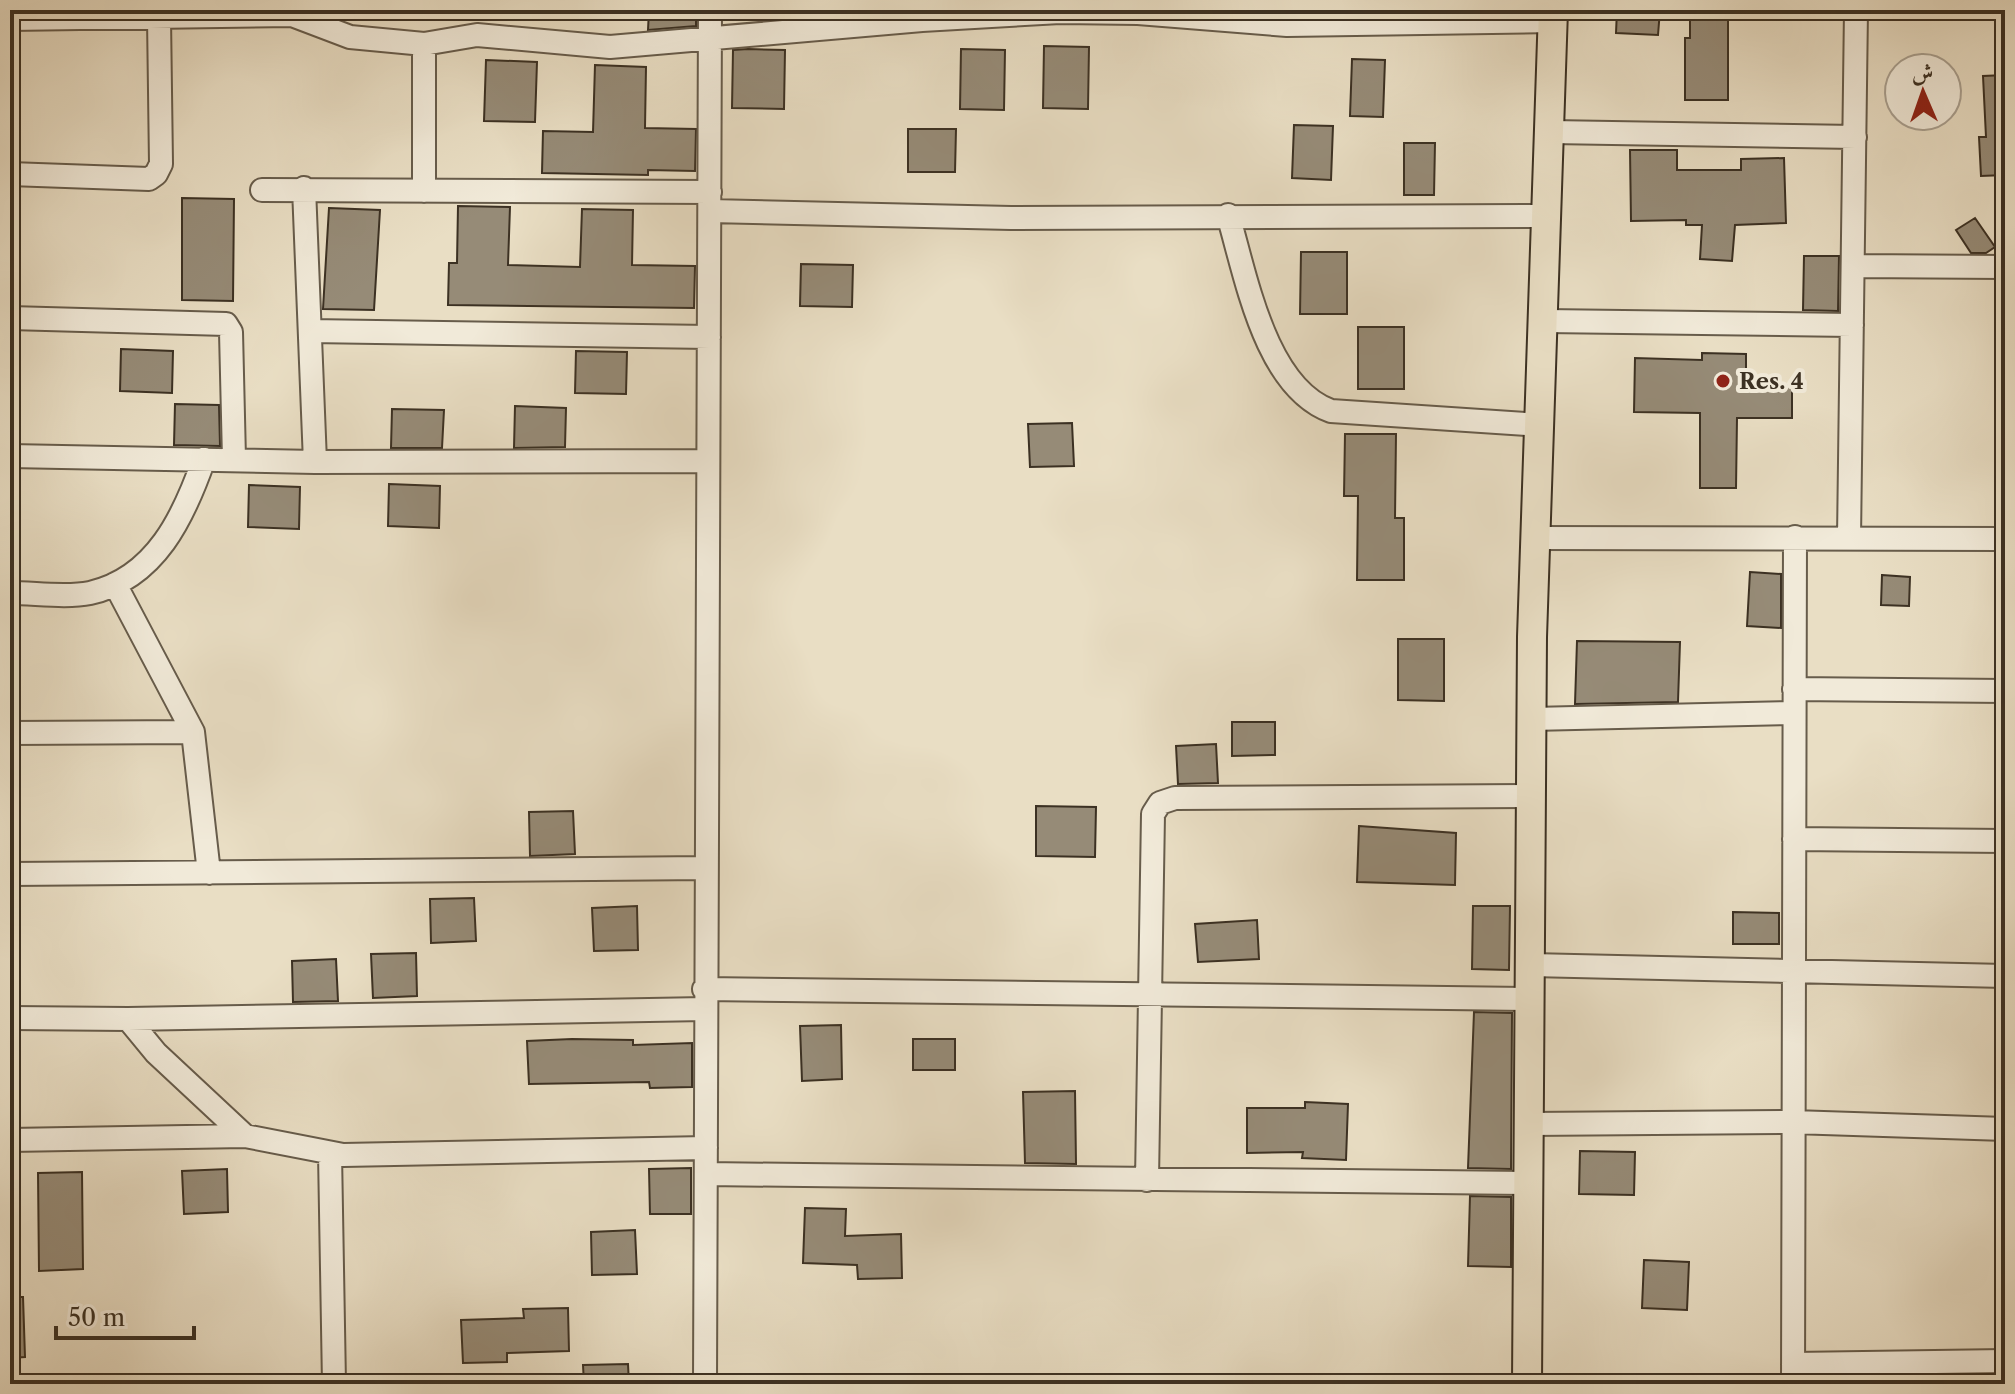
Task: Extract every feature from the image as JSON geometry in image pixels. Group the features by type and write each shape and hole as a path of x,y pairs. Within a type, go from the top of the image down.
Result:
{"main road":[{"path":"1527,1384 1532,719 1553,16"}],"street":[{"path":"705,1384 704,999 710,10"},
{"path":"1849,538 1856,10"},
{"path":"10,19 159,18 292,12 350,37 424,44 477,35 610,47 922,20 1060,12 1138,13 1287,25 1553,16"},
{"path":"10,174 149,179 156,174 161,164 159,18"},
{"path":"424,44 424,191"},
{"path":"1551,132 1855,137"},
{"path":"304,188 315,462"},
{"path":"262,190 304,188 710,201 1011,218 1549,216"},
{"path":"1228,215 1262,326 1278,360 1298,391 1313,405 1331,411 1541,425"},
{"path":"1854,266 2005,267"},
{"path":"10,318 226,324 231,332 234,459"},
{"path":"1545,321 1852,325"},
{"path":"310,331 709,337"},
{"path":"10,456 315,462 708,461"},
{"path":"10,593 88,594 115,584 141,569 160,549 186,509 204,459"},
{"path":"1795,537 1793,1374 2005,1361"},
{"path":"1536,538 2005,539"},
{"path":"115,584 193,732 209,873"},
{"path":"1794,689 2005,691"},
{"path":"1532,719 1794,713"},
{"path":"10,733 193,732"},
{"path":"1147,1180 1153,814 1160,803 1175,798 1533,796"},
{"path":"1794,839 2005,841"},
{"path":"10,874 706,868"},
{"path":"1531,965 2005,976"},
{"path":"10,1018 128,1019 704,999 1149,995 1531,999"},
{"path":"128,1019 156,1053 245,1136"},
{"path":"1529,1124 1793,1122 2005,1129"},
{"path":"10,1140 245,1136 284,1141 330,1153 706,1148"},
{"path":"330,1153 334,1384"},
{"path":"706,1174 1529,1183"}],"building":[{"path":"649,10 696,10 696,26 648,30"},
{"path":"1617,10 1660,10 1658,35 1616,33"},
{"path":"1690,10 1728,10 1728,100 1685,100 1685,38 1690,38"},
{"path":"1044,46 1089,47 1088,109 1043,108"},
{"path":"961,49 1005,50 1004,110 960,109"},
{"path":"733,50 785,50 784,109 732,108"},
{"path":"1352,59 1385,60 1383,117 1350,116"},
{"path":"486,60 537,62 535,122 484,121"},
{"path":"595,65 646,67 645,128 696,129 695,171 648,170 648,175 542,173 543,131 593,132"},
{"path":"2005,75 2005,175 1981,176 1979,137 1986,137 1983,76"},
{"path":"1294,125 1333,126 1331,180 1292,178"},
{"path":"908,129 956,129 955,172 908,172"},
{"path":"1404,143 1435,143 1434,195 1404,195"},
{"path":"1630,150 1677,150 1677,170 1741,170 1741,159 1784,158 1786,223 1735,225 1732,261 1700,259 1702,225 1686,225 1686,220 1631,221"},
{"path":"182,198 234,199 233,301 182,300"},
{"path":"458,206 510,207 508,265 580,267 582,209 633,210 632,265 695,266 694,308 448,305 449,263 457,263"},
{"path":"329,208 380,210 374,310 323,309"},
{"path":"1975,218 1995,247 1986,253 1971,253 1956,230"},
{"path":"1301,252 1347,252 1347,314 1300,314"},
{"path":"1804,256 1839,256 1838,311 1803,310"},
{"path":"801,264 853,265 852,307 800,306"},
{"path":"1358,327 1404,327 1404,389 1358,389"},
{"path":"121,349 173,351 172,393 120,391"},
{"path":"576,351 627,352 626,394 575,393"},
{"path":"1702,353 1746,354 1746,384 1792,385 1792,418 1737,418 1736,488 1700,488 1700,413 1634,412 1635,358 1702,360"},
{"path":"175,404 219,405 220,446 174,445"},
{"path":"515,406 566,408 565,447 514,448"},
{"path":"392,409 444,410 442,448 391,448"},
{"path":"1072,423 1074,466 1030,467 1028,424"},
{"path":"1345,434 1396,434 1395,518 1404,518 1404,580 1357,580 1358,496 1344,496"},
{"path":"389,484 440,486 439,528 388,526"},
{"path":"249,485 300,487 299,529 248,527"},
{"path":"1750,572 1781,574 1781,628 1747,626"},
{"path":"1882,575 1910,577 1909,606 1881,605"},
{"path":"1398,639 1444,639 1444,701 1398,700"},
{"path":"1577,641 1680,642 1678,702 1575,704"},
{"path":"1232,722 1275,722 1275,755 1232,756"},
{"path":"1216,744 1218,783 1178,784 1176,746"},
{"path":"1036,806 1096,807 1095,857 1036,856"},
{"path":"573,811 575,854 530,856 529,812"},
{"path":"1359,826 1456,833 1455,885 1357,882"},
{"path":"474,898 476,941 431,943 430,899"},
{"path":"637,906 638,950 594,951 592,908"},
{"path":"1473,906 1510,906 1509,970 1472,969"},
{"path":"1733,912 1779,913 1779,944 1733,944"},
{"path":"1257,920 1259,959 1198,962 1195,924"},
{"path":"416,953 417,996 373,998 371,954"},
{"path":"336,959 338,1001 293,1002 292,961"},
{"path":"1474,1012 1512,1013 1511,1169 1468,1168"},
{"path":"841,1025 842,1079 802,1081 800,1026"},
{"path":"913,1039 955,1039 955,1070 913,1070"},
{"path":"633,1040 633,1045 692,1043 692,1087 650,1088 649,1082 529,1084 527,1041"},
{"path":"1075,1091 1076,1164 1025,1163 1023,1092"},
{"path":"1305,1102 1348,1104 1346,1160 1302,1158 1303,1152 1247,1153 1247,1108 1305,1108"},
{"path":"1580,1151 1635,1152 1634,1195 1579,1194"},
{"path":"691,1168 691,1214 650,1214 649,1169"},
{"path":"227,1169 228,1212 184,1214 182,1171"},
{"path":"82,1172 83,1269 39,1271 38,1173"},
{"path":"1470,1196 1511,1197 1511,1267 1468,1266"},
{"path":"805,1208 846,1209 845,1236 901,1234 902,1278 858,1279 857,1265 803,1263"},
{"path":"635,1230 637,1274 592,1275 591,1232"},
{"path":"1644,1260 1689,1262 1687,1310 1642,1308"},
{"path":"10,1297 23,1297 25,1357 10,1358"},
{"path":"568,1308 569,1351 507,1353 507,1362 463,1363 461,1320 524,1318 523,1309"},
{"path":"628,1364 629,1384 584,1384 583,1365"}],"place":[{"name":"Res. 4","path":"1723,381"}]}
